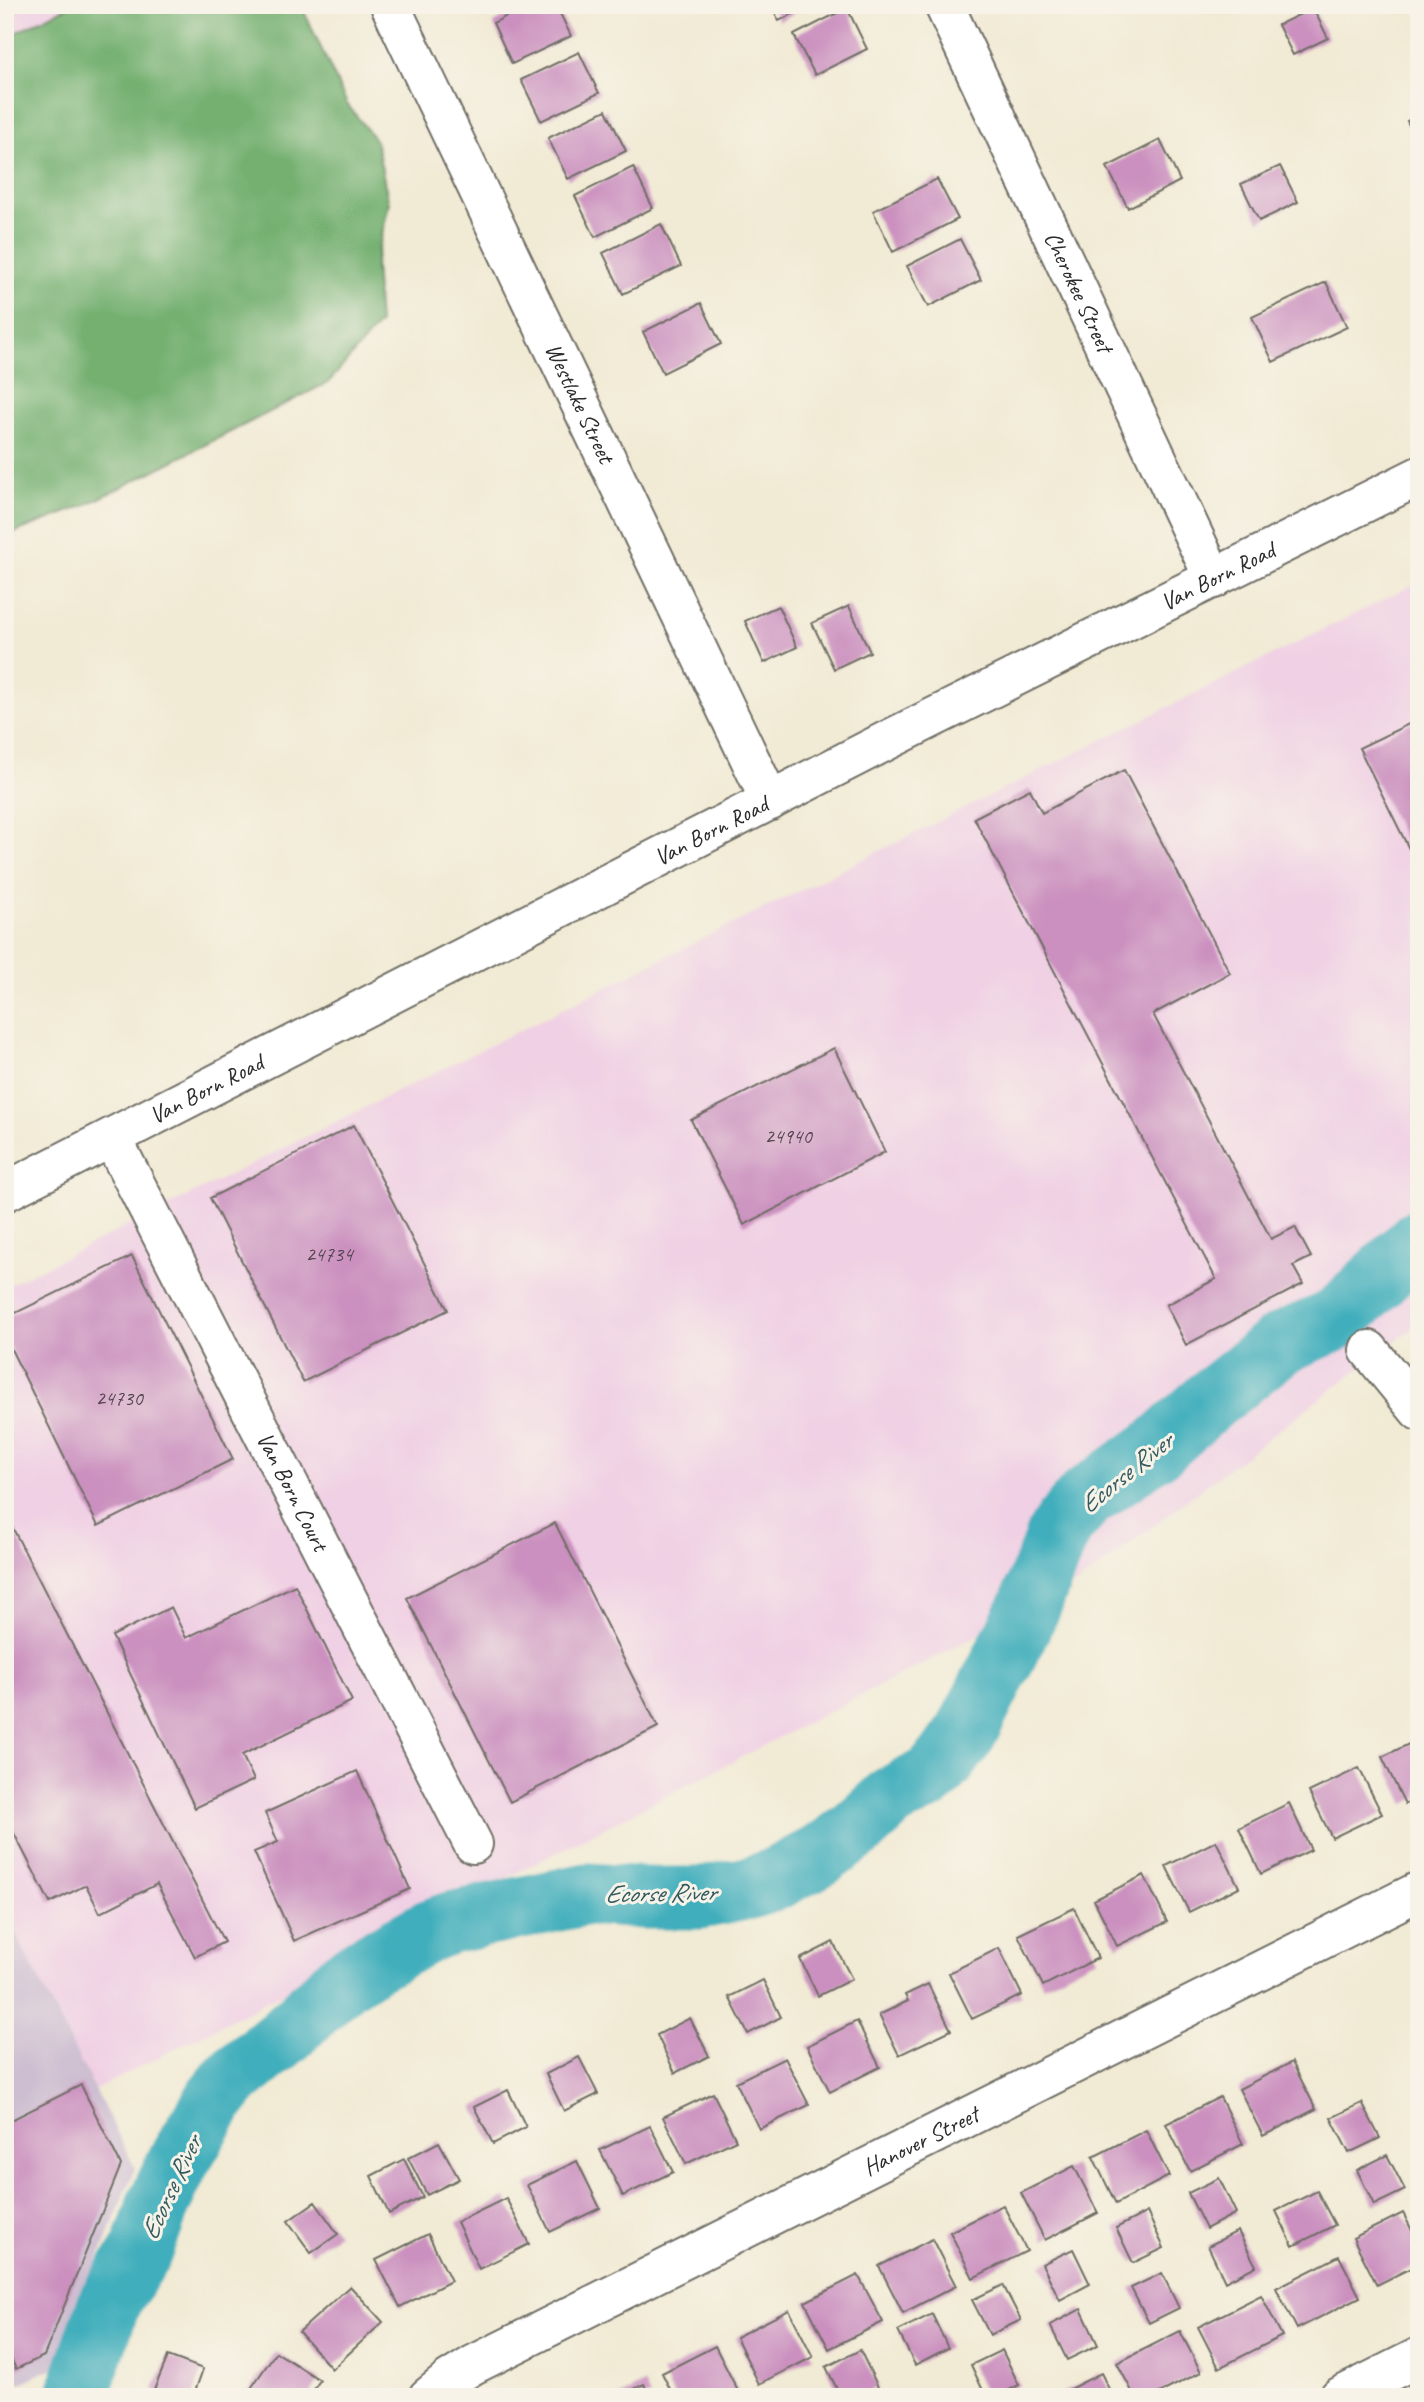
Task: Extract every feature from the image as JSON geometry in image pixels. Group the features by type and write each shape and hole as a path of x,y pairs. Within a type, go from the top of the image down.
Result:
{"street":[{"name":"Westlake Street","path":"390,5 771,801"},
{"name":"Cherokee Street","path":"944,5 1214,579"},
{"name":"Van Born Road","path":"5,1192 771,801 1419,476"},
{"name":"Van Born Court","path":"112,1138 473,1844"},
{"path":"1369,1350 1419,1411"},
{"name":"Hanover Street","path":"428,2397 473,2365 1419,1891"},
{"path":"1339,2397 1419,2357"}],"shaded area":[{"path":"5,5 117,5 5,61"},
{"path":"1419,582 1419,1323 1077,1584 95,2090 5,1913 5,1287"},
{"path":"5,1913 135,2168 55,2367 15,2386 5,2368"}],"green space":[{"path":"71,5 301,5 347,104 376,141 389,204 375,265 379,324 329,382 86,505 5,536 5,38"}],"building":[{"path":"529,5 556,5 571,36 512,64 493,23"},
{"path":"771,5 811,5 779,21"},
{"path":"847,8 867,49 815,75 794,35"},
{"path":"1313,8 1328,38 1293,55 1278,25"},
{"path":"579,52 599,93 541,121 521,80"},
{"path":"606,110 626,151 568,179 548,138"},
{"path":"1419,115 1419,146 1407,121"},
{"path":"1160,140 1180,181 1128,208 1107,167"},
{"path":"1280,166 1298,202 1259,221 1241,184"},
{"path":"633,167 653,208 595,237 575,196"},
{"path":"937,179 958,219 893,252 873,211"},
{"path":"661,224 681,266 623,294 603,253"},
{"path":"960,239 981,280 928,307 907,266"},
{"path":"1326,282 1347,327 1273,362 1252,317"},
{"path":"701,303 721,344 663,373 643,332"},
{"path":"778,606 797,647 764,663 745,621"},
{"path":"849,606 870,652 834,669 812,623"},
{"path":"1419,719 1419,869 1359,748"},
{"path":"1124,770 1230,973 1153,1014 1271,1239 1295,1227 1311,1257 1293,1266 1303,1284 1186,1345 1166,1305 1216,1279 974,818 1030,789 1042,813"},
{"path":"834,1048 885,1152 744,1225 691,1120"},
{"path":"354,1125 448,1310 303,1382 210,1198"},
{"path":"132,1256 233,1459 98,1526 5,1337 5,1318"},
{"path":"5,1513 224,1942 195,1957 157,1884 100,1913 86,1885 50,1903 5,1816"},
{"path":"555,1523 658,1727 510,1802 407,1598"},
{"path":"295,1585 352,1701 242,1755 254,1780 195,1808 112,1636 171,1607 186,1638"},
{"path":"1419,1739 1419,1797 1405,1804 1382,1757"},
{"path":"1359,1768 1382,1814 1332,1838 1309,1792"},
{"path":"357,1771 410,1889 294,1941 254,1852 278,1842 265,1813"},
{"path":"1289,1803 1311,1850 1261,1874 1239,1828"},
{"path":"1216,1841 1239,1887 1189,1912 1166,1866"},
{"path":"1144,1875 1167,1922 1117,1946 1094,1900"},
{"path":"1074,1908 1098,1958 1043,1986 1018,1935"},
{"path":"833,1942 852,1979 818,1996 800,1959"},
{"path":"999,1948 1022,1995 972,2019 949,1973"},
{"path":"763,1980 781,2017 748,2034 729,1997"},
{"path":"928,1984 951,2030 899,2055 879,2015 908,2001 905,1995"},
{"path":"690,2018 709,2056 675,2073 657,2035"},
{"path":"857,2021 880,2067 830,2092 807,2046"},
{"path":"579,2057 598,2094 564,2111 546,2074"},
{"path":"785,2058 809,2105 759,2129 736,2082"},
{"path":"1292,2062 1316,2109 1263,2136 1239,2089"},
{"path":"81,2085 121,2165 44,2356 16,2369 5,2347 5,2123"},
{"path":"508,2090 526,2127 493,2144 474,2107"},
{"path":"713,2093 736,2140 686,2164 663,2117"},
{"path":"1220,2097 1243,2144 1190,2171 1166,2124"},
{"path":"1362,2103 1380,2138 1349,2153 1331,2118"},
{"path":"650,2126 673,2172 623,2196 600,2150"},
{"path":"1146,2130 1169,2176 1116,2204 1093,2157"},
{"path":"439,2142 459,2179 427,2195 408,2158"},
{"path":"1387,2155 1405,2190 1374,2205 1357,2170"},
{"path":"404,2159 423,2197 389,2214 371,2176"},
{"path":"577,2161 600,2208 550,2232 527,2185"},
{"path":"1074,2166 1098,2213 1045,2240 1021,2193"},
{"path":"1219,2178 1236,2213 1206,2229 1188,2193"},
{"path":"1317,2191 1335,2225 1293,2246 1276,2211"},
{"path":"506,2198 529,2244 479,2269 457,2222"},
{"path":"315,2202 338,2234 311,2253 288,2221"},
{"path":"1003,2205 1027,2251 973,2278 950,2232"},
{"path":"1147,2212 1164,2248 1133,2263 1116,2228"},
{"path":"1403,2213 1419,2244 1419,2264 1377,2285 1353,2238"},
{"path":"1238,2231 1256,2266 1225,2282 1208,2246"},
{"path":"428,2234 451,2281 400,2307 376,2260"},
{"path":"932,2239 956,2286 903,2313 879,2266"},
{"path":"1073,2249 1090,2284 1060,2300 1042,2264"},
{"path":"1339,2256 1360,2297 1297,2329 1276,2288"},
{"path":"1162,2273 1179,2308 1149,2323 1131,2288"},
{"path":"858,2275 883,2322 829,2349 805,2302"},
{"path":"1003,2285 1021,2320 990,2335 972,2300"},
{"path":"350,2286 383,2322 332,2369 299,2332"},
{"path":"1261,2295 1282,2336 1219,2368 1198,2327"},
{"path":"1081,2309 1098,2345 1067,2360 1050,2325"},
{"path":"789,2310 813,2357 759,2384 736,2337"},
{"path":"932,2314 948,2348 915,2365 898,2331"},
{"path":"1180,2331 1201,2372 1152,2397 1135,2397 1117,2363"},
{"path":"715,2346 739,2393 732,2397 674,2397 662,2373"},
{"path":"860,2350 878,2387 860,2397 841,2397 826,2367"},
{"path":"1002,2350 1019,2385 996,2397 986,2397 971,2365"},
{"path":"276,2352 320,2380 309,2397 245,2397"},
{"path":"168,2356 203,2369 193,2397 172,2397 154,2390"},
{"path":"1101,2373 1113,2397 1054,2397"},
{"path":"644,2384 650,2397 618,2397"},
{"path":"923,2389 926,2397 908,2397"}],"waterway":[{"name":"Ecorse River","path":"77,2397 110,2301 142,2251 160,2201 179,2160 216,2099 233,2078 284,2036 344,1980 431,1930 450,1923 587,1894 699,1898 749,1888 773,1880 823,1854 856,1830 892,1797 930,1778 946,1761 966,1733 1030,1606 1056,1537 1086,1498 1161,1445 1278,1346 1329,1323 1342,1314 1419,1240"}]}
